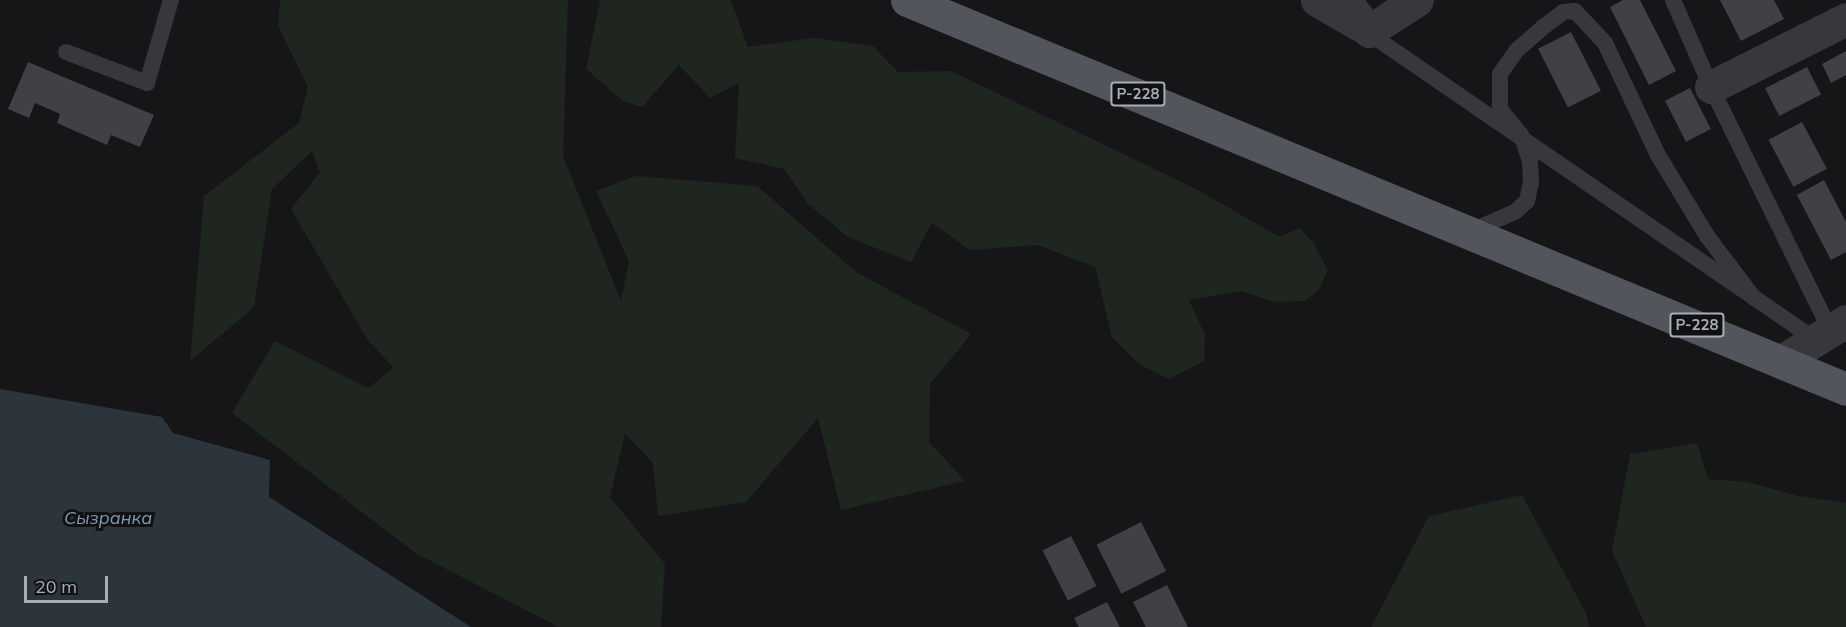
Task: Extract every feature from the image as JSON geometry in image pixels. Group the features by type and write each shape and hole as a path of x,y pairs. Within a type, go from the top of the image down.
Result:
{"main road":[{"name":"Р-228","path":"907,0 1783,360 1846,389"}],"street":[{"path":"1317,0 1374,36"},
{"path":"1344,0 1374,36"},
{"path":"1374,36 1417,0"},
{"path":"1711,87 1846,19"},
{"path":"1783,360 1830,329"}],"lane":[{"path":"66,52 147,83 171,0"},
{"path":"1673,0 1711,87 1830,329"},
{"path":"1471,231 1515,212 1527,201 1530,161 1521,135 1500,109 1500,74 1517,50 1542,28 1563,12 1575,11 1605,43 1658,156 1707,236 1754,298"},
{"path":"1374,36 1521,135 1754,298 1830,329"}],"shaded area":[{"path":"280,0 568,0 563,156 621,301 629,261 596,191 636,176 757,186 856,272 971,334 930,384 929,442 965,481 841,510 818,418 746,502 658,516 653,463 625,434 610,497 665,564 661,627 559,627 417,554 232,413 275,341 368,388 394,368 367,339 291,209 320,172 312,151 272,189 254,307 190,361 204,196 299,123 308,87 278,26"},
{"path":"596,0 731,0 748,47 813,38 873,46 898,72 951,71 1196,189 1280,237 1299,228 1313,242 1328,270 1319,289 1305,301 1275,302 1241,291 1189,300 1205,335 1204,361 1169,379 1139,364 1112,337 1095,267 1038,245 970,250 932,223 911,262 848,237 809,205 784,169 735,158 739,83 710,98 679,65 642,107 623,101 586,69 600,1"},
{"path":"1697,443 1708,479 1747,482 1798,496 1846,503 1846,627 1646,627 1612,551 1630,454"},
{"path":"1522,495 1586,613 1589,627 1371,627 1429,516"}],"water":[{"name":"Сызранка","path":"0,389 162,417 173,433 270,460 269,497 471,627 0,627"}],"building":[{"path":"1623,0 1640,0 1676,71 1649,85 1610,7"},
{"path":"1720,0 1774,0 1784,19 1741,41"},
{"path":"1571,32 1601,91 1568,108 1538,49"},
{"path":"1846,51 1846,75 1831,83 1822,64"},
{"path":"28,62 154,115 140,147 111,135 107,145 57,123 60,114 35,103 29,118 8,109"},
{"path":"1807,67 1821,95 1779,116 1765,88"},
{"path":"1690,88 1711,129 1686,142 1665,101"},
{"path":"1802,122 1827,169 1793,187 1768,140"},
{"path":"1824,180 1846,222 1846,252 1831,260 1797,195"},
{"path":"1141,522 1166,571 1121,594 1096,545"},
{"path":"1071,536 1096,586 1068,600 1042,551"},
{"path":"1167,585 1188,627 1146,627 1133,602"},
{"path":"1107,602 1120,627 1079,627 1074,618"}]}
